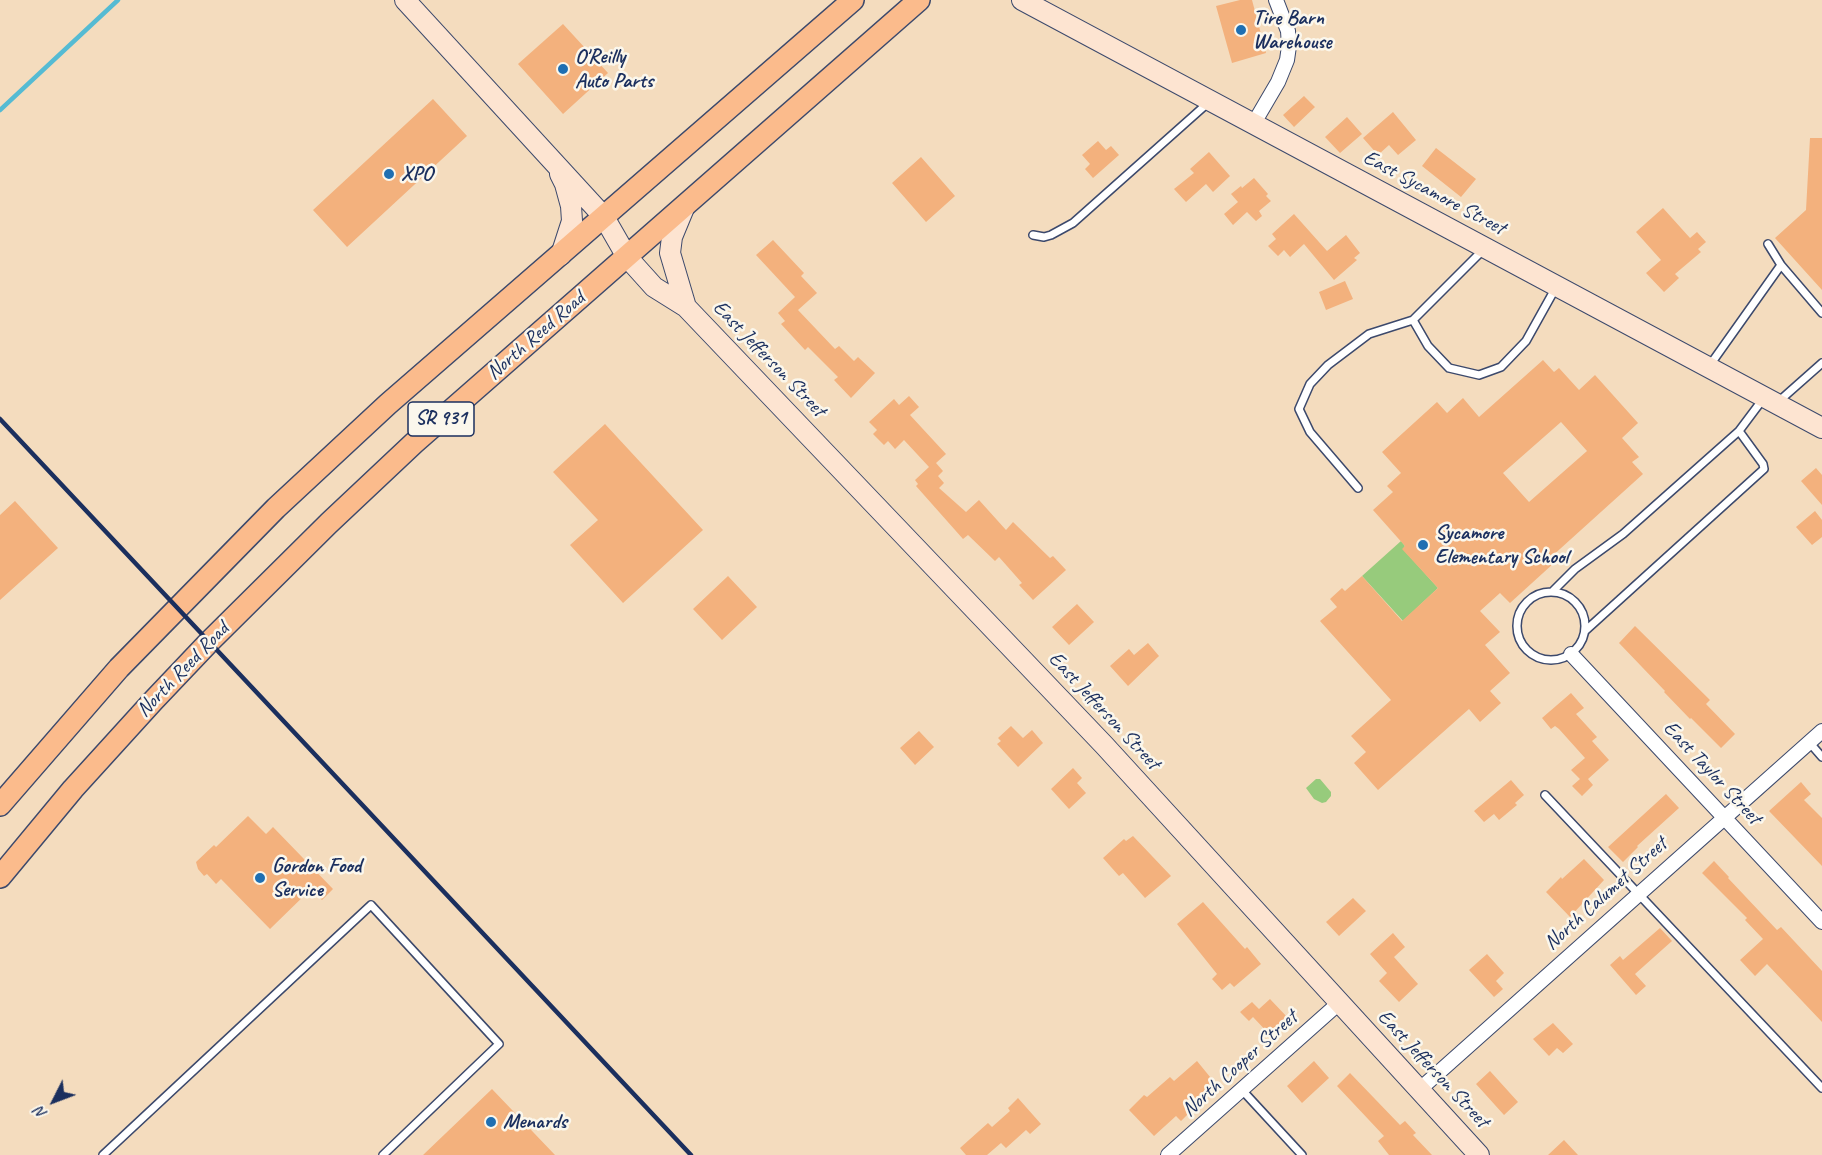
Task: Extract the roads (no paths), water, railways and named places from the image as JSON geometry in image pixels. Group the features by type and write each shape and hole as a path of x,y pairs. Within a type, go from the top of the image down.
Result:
{"main road":[{"name":"SR 931","path":"0,805 119,668 276,508 388,404 853,0"},
{"name":"North Reed Road","path":"0,877 73,789 153,700 249,602 414,443 919,0"}],"street":[{"name":"East Jefferson Street","path":"405,0 604,217 627,257 654,287 686,307 1104,745 1479,1155"},
{"name":"East Sycamore Street","path":"1022,0 1822,428"},
{"path":"1254,123 1278,82 1287,60 1288,31 1276,0"},
{"name":"East Jefferson Street","path":"554,160 565,184 571,206 572,221 561,255"},
{"name":"East Jefferson Street","path":"684,208 672,237 670,253 686,307"},
{"name":"East Taylor Street","path":"1571,654 1822,922"},
{"name":"North Calumet Street","path":"1419,1090 1822,730"},
{"name":"North Cooper Street","path":"1168,1155 1338,1003"}],"lane":[{"path":"1033,235 1044,237 1073,224 1211,101"},
{"path":"1768,244 1780,264 1822,313"},
{"path":"1358,488 1310,432 1299,408 1310,384 1328,365 1369,334 1413,320 1485,248"},
{"path":"1708,367 1780,264"},
{"path":"1413,320 1428,345 1449,368 1479,375 1501,367 1526,341 1557,286"},
{"path":"1553,591 1575,569 1623,534 1739,431 1770,400 1822,363"},
{"path":"1585,632 1585,620 1574,600 1553,591 1530,598 1522,607 1518,617 1517,629 1520,640 1527,650 1537,657 1548,660 1560,659 1571,654 1577,648 1585,632 1764,469 1763,464 1739,431"},
{"path":"1809,742 1822,757"},
{"path":"1545,795 1822,1088"},
{"path":"103,1155 371,905 499,1044 383,1155"},
{"path":"1242,1090 1302,1155"}],"waterway":[{"path":"0,110 118,0"}],"railway":[{"path":"0,419 691,1155"}],"place":[{"name":"Tire Barn Warehouse","path":"1241,30"},
{"name":"O'Reilly Auto Parts","path":"563,69"},
{"name":"XPO","path":"389,174"},
{"name":"Sycamore Elementary School","path":"1423,545"},
{"name":"Gordon Food Service","path":"260,878"},
{"name":"Menards","path":"491,1122"}]}
